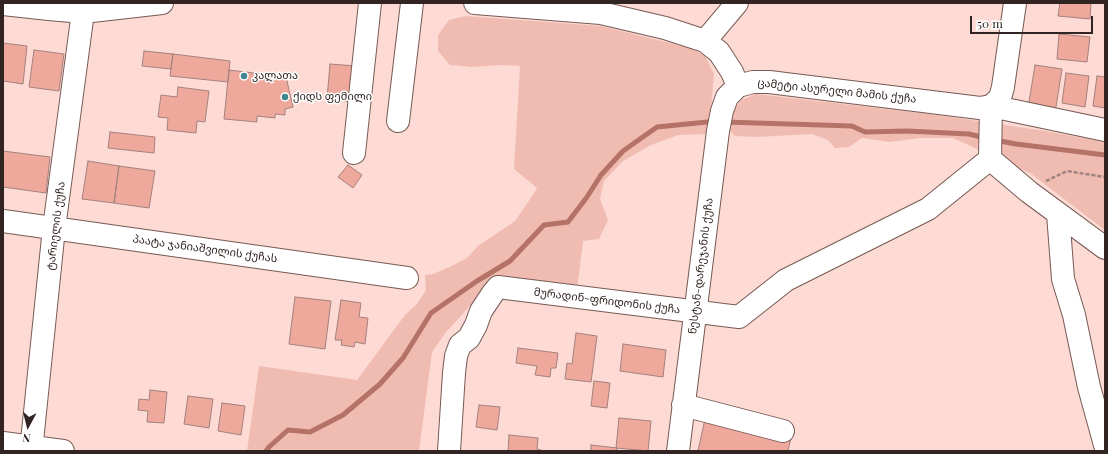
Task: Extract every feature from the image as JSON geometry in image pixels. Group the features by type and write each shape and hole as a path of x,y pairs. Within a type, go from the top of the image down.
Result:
{"street":[{"path":"3,4 49,10 162,3"},
{"path":"354,152 370,3"},
{"path":"398,121 412,3"},
{"path":"475,3 601,8 665,28 705,41 719,52 732,72 738,86"},
{"path":"705,41 736,3"},
{"path":"1015,3 1004,87 1000,98 991,113 990,159 1029,192 1105,248"},
{"name":"ტარიელის ქუჩა","path":"32,449 54,228 86,7"},
{"name":"ცამეტი ასურელი მამის ქუჩა","path":"738,86 753,82 769,82 980,108 991,113 1105,130"},
{"name":"ნესტან-დარეჯანის ქუჩა","path":"678,451 720,121 727,97 738,86"},
{"name":"მურადინ-ფრიდონის ქუჩა","path":"449,451 456,356 460,345 469,338 481,311 498,287 739,317 786,280 928,209 990,159"},
{"path":"1058,214 1064,279 1097,391 1105,445"},
{"name":"პაატა ჯანიაშვილის ქუჩას","path":"3,221 407,278"},
{"path":"683,405 783,431"},
{"path":"3,443 32,449 63,451"}],"path":[{"path":"1029,192 1049,179 1067,171 1105,177"}],"shaded area":[{"path":"465,16 601,26 690,48 705,56 714,74 709,134 678,135 651,145 623,161 604,181 600,199 608,220 599,239 583,241 577,289 500,280 476,298 446,332 432,352 419,451 247,451 259,366 357,380 405,315 417,304 426,290 425,275 433,274 467,258 478,246 515,221 535,192 537,188 514,169 520,66 502,65 472,67 450,65 438,51 438,35 449,20"},
{"path":"756,94 938,115 1045,131 1105,142 1105,230 1030,173 953,138 920,138 890,142 862,138 849,147 835,148 828,140 812,134 757,137 735,136 730,131 733,110 742,100"}],"building":[{"path":"1060,3 1091,3 1090,19 1058,16"},
{"path":"1059,34 1090,37 1087,62 1057,59"},
{"path":"3,43 27,46 23,84 3,81"},
{"path":"34,50 64,54 59,91 29,87"},
{"path":"144,51 173,54 171,69 142,66"},
{"path":"173,54 230,61 228,82 170,76"},
{"path":"330,64 356,66 353,102 327,99"},
{"path":"1035,65 1062,69 1055,113 1028,108"},
{"path":"229,70 286,77 293,107 285,109 285,115 275,114 275,118 257,116 257,122 224,119"},
{"path":"1066,73 1089,76 1085,107 1062,103"},
{"path":"1097,76 1105,77 1105,108 1093,106"},
{"path":"178,87 209,91 205,122 197,121 196,133 167,130 168,118 158,117 161,95 177,97"},
{"path":"110,132 155,137 154,153 108,148"},
{"path":"3,151 50,157 46,193 3,187"},
{"path":"88,161 119,166 114,203 82,199"},
{"path":"348,165 362,175 353,188 338,177"},
{"path":"119,166 155,171 149,208 114,203"},
{"path":"295,297 331,301 325,349 289,344"},
{"path":"341,300 361,303 359,317 368,318 365,344 355,342 354,347 341,345 342,340 335,340"},
{"path":"576,333 597,336 591,382 565,379 567,363 572,364"},
{"path":"623,344 666,350 663,377 620,371"},
{"path":"518,348 558,353 556,368 551,368 550,377 535,375 537,366 516,363"},
{"path":"594,381 610,383 607,408 591,406"},
{"path":"150,390 167,392 164,423 147,422 148,411 138,410 139,399 149,400"},
{"path":"188,396 213,399 209,428 184,424"},
{"path":"222,403 245,406 241,435 218,431"},
{"path":"479,405 500,407 497,430 476,427"},
{"path":"619,418 651,421 648,451 616,448"},
{"path":"705,419 791,438 788,451 698,451"},
{"path":"509,435 538,438 537,449 541,451 508,451"},
{"path":"591,445 617,448 617,451 591,451"}],"waterway":[{"path":"266,451 288,430 310,432 343,415 380,384 403,358 431,313 477,281 510,261 544,225 568,222 601,175 623,151 657,127 715,122"},
{"path":"725,122 852,126 865,132 907,131 969,134 985,138"},
{"path":"995,140 1105,155"}],"place":[{"name":"კალათა","path":"244,76"},
{"name":"ქიდს ფემილი","path":"285,97"}]}
